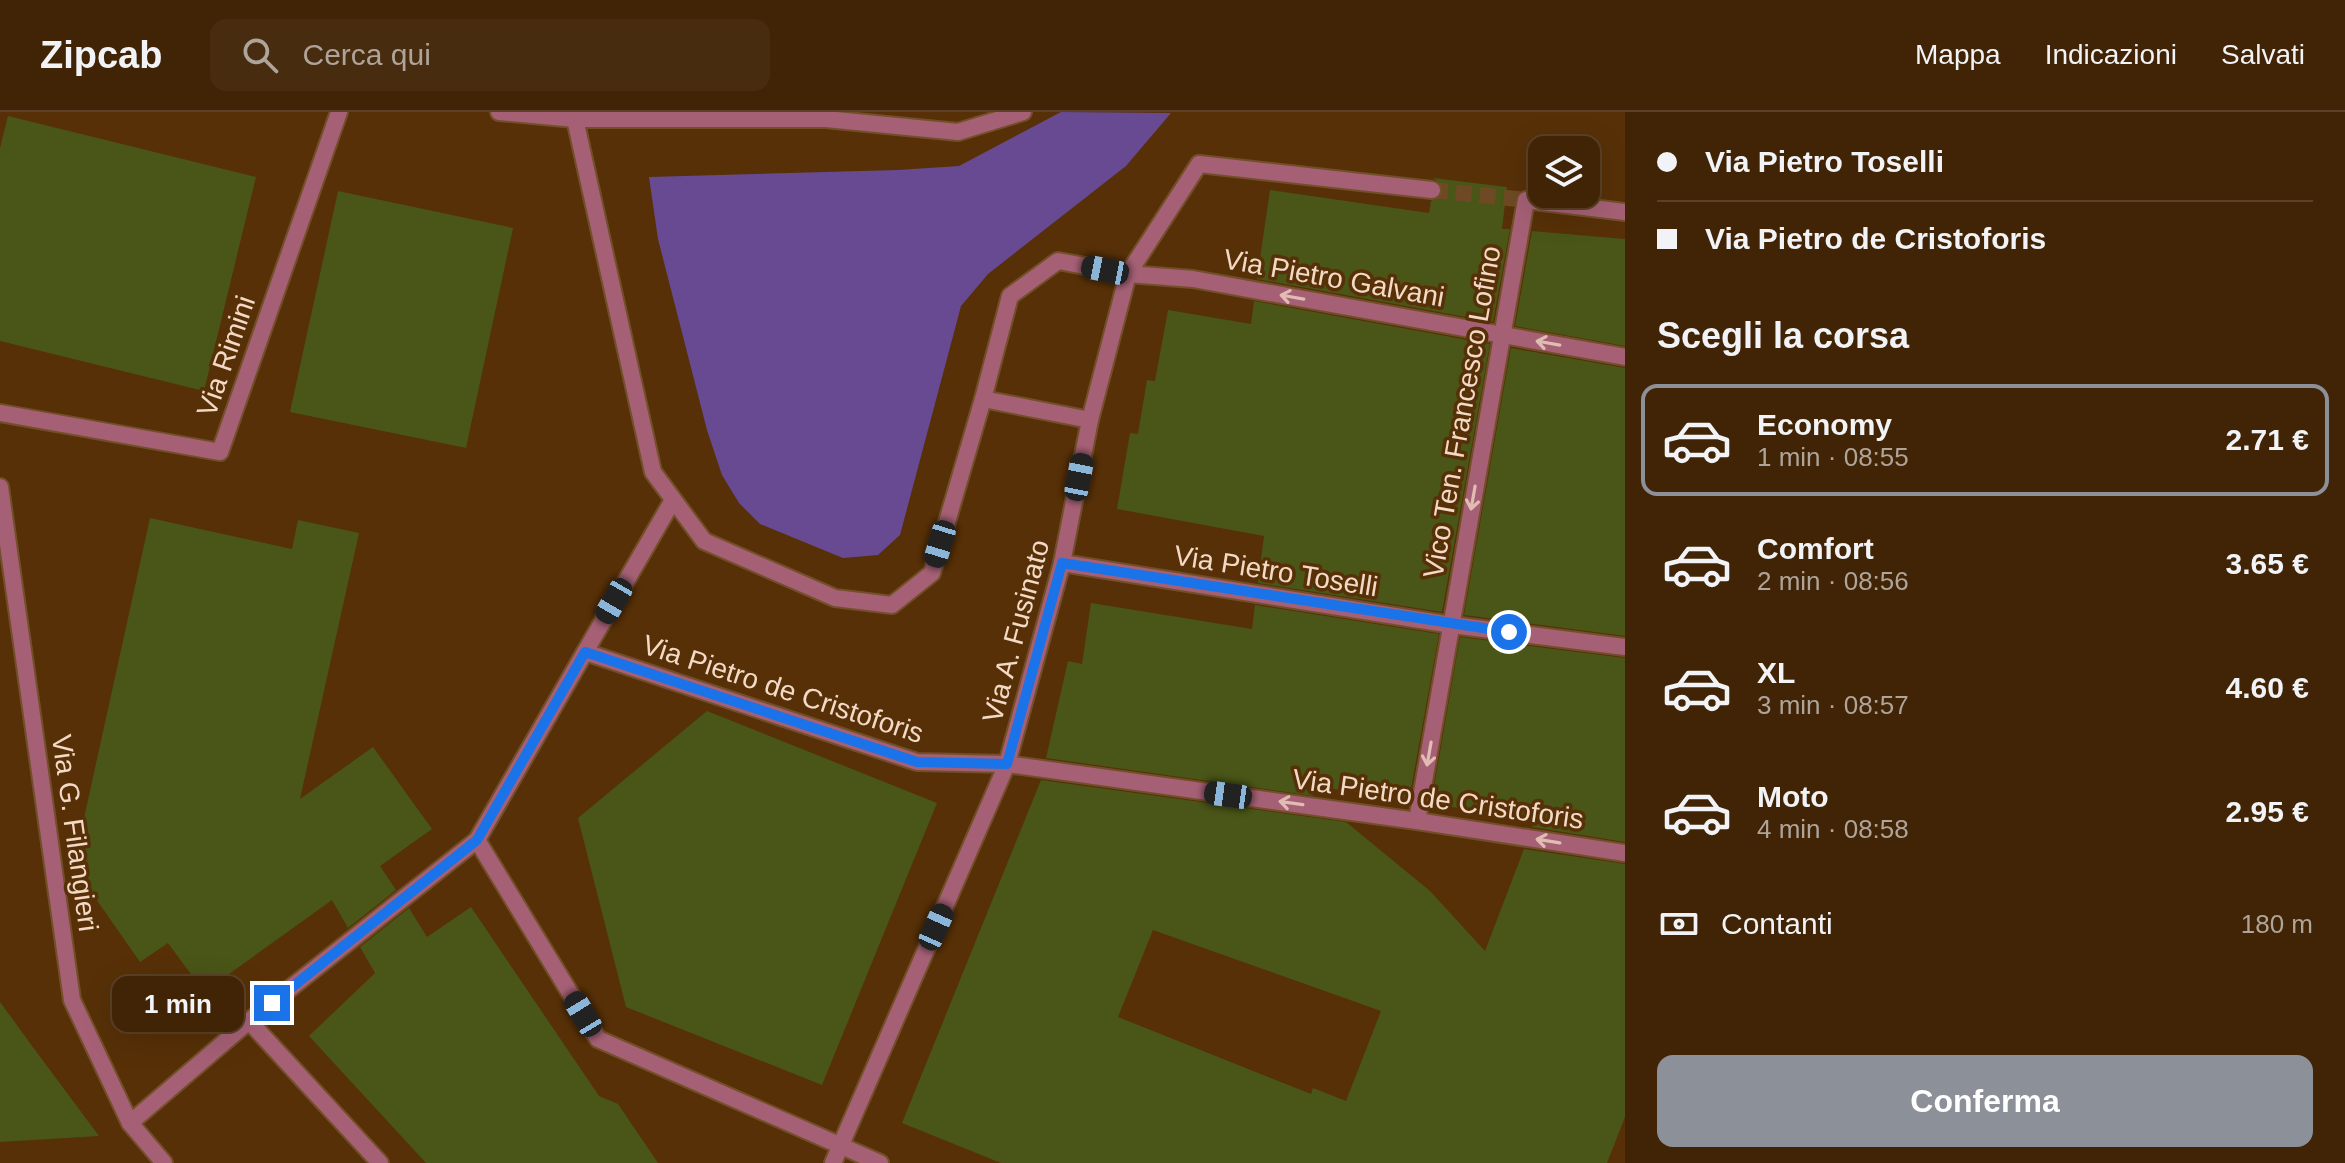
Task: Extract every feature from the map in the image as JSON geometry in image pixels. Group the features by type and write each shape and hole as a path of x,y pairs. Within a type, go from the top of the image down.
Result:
{"street":[{"name":"Via Rimini","path":"0,413 220,452 339,112"},
{"path":"499,112 575,119 826,115 958,132 1023,112"},
{"name":"Via Pietro Galvani","path":"575,119 653,472 704,541 835,598 892,605 932,573 1010,296 1058,261 1128,274 1193,279 1625,357"},
{"name":"Via A. Fusinato","path":"833,1163 1007,764 1062,563 1090,420 1128,274 1199,164 1432,190"},
{"name":"Vico Ten. Francesco Lofino","path":"1417,821 1526,200 1625,212"},
{"path":"983,399 1090,420"},
{"name":"Via G. Filangieri","path":"0,487 72,1000 130,1123 164,1163"},
{"path":"130,1123 249,1021 477,840 673,500"},
{"name":"Via Pietro Toselli","path":"1062,563 1452,625 1625,647"},
{"name":"Via Pietro de Cristoforis","path":"585,652 917,762 1007,764 1625,853"},
{"path":"477,840 598,1039 880,1163"},
{"path":"249,1021 380,1163"}],"shaded area":[{"path":"1061,112 1171,113 1126,166 988,274 961,306 900,535 878,555 843,558 760,524 739,503 722,475 707,430 658,239 649,177 959,166"}],"building":[{"path":"8,116 256,177 204,391 0,341 0,148"},
{"path":"1433,178 1507,187 1502,229 1510,229 1493,322 1257,279 1270,190 1429,213 1431,201 1440,197 1443,190 1442,185"},
{"path":"338,191 513,228 466,448 290,412"},
{"path":"1532,231 1625,239 1625,346 1515,326"},
{"path":"1254,301 1490,344 1442,612 1258,583 1264,536 1117,509 1130,433 1138,434 1147,380 1155,381 1168,310 1251,324"},
{"path":"1511,348 1625,368 1625,636 1464,615"},
{"path":"150,518 292,549 298,520 359,533 300,799 373,747 432,829 380,866 396,890 348,928 332,900 204,992 168,943 140,962 96,899 68,893"},
{"path":"1091,603 1252,629 1255,605 1439,634 1409,800 1300,784 1314,796 1046,758 1068,661 1082,664"},
{"path":"1460,637 1625,658 1625,842 1532,827 1535,819 1431,804"},
{"path":"707,711 937,803 822,1085 626,1007 578,818"},
{"path":"1041,780 1346,822 1430,891 1485,951 1524,849 1625,864 1625,1117 1607,1163 1001,1163 902,1123","holes":["1153,930 1381,1011 1346,1101 1313,1088 1311,1094 1118,1017"]},
{"path":"471,907 599,1096 618,1104 658,1163 426,1163 309,1036 375,973 360,947 409,908 427,937"},
{"path":"0,1002 38,1054 99,1136 0,1142"}],"tunnel":[{"path":"1432,190 1526,200"}],"route":[{"path":"272,1003 477,840 585,652 917,762 1007,764 1062,563 1509,632"}]}
